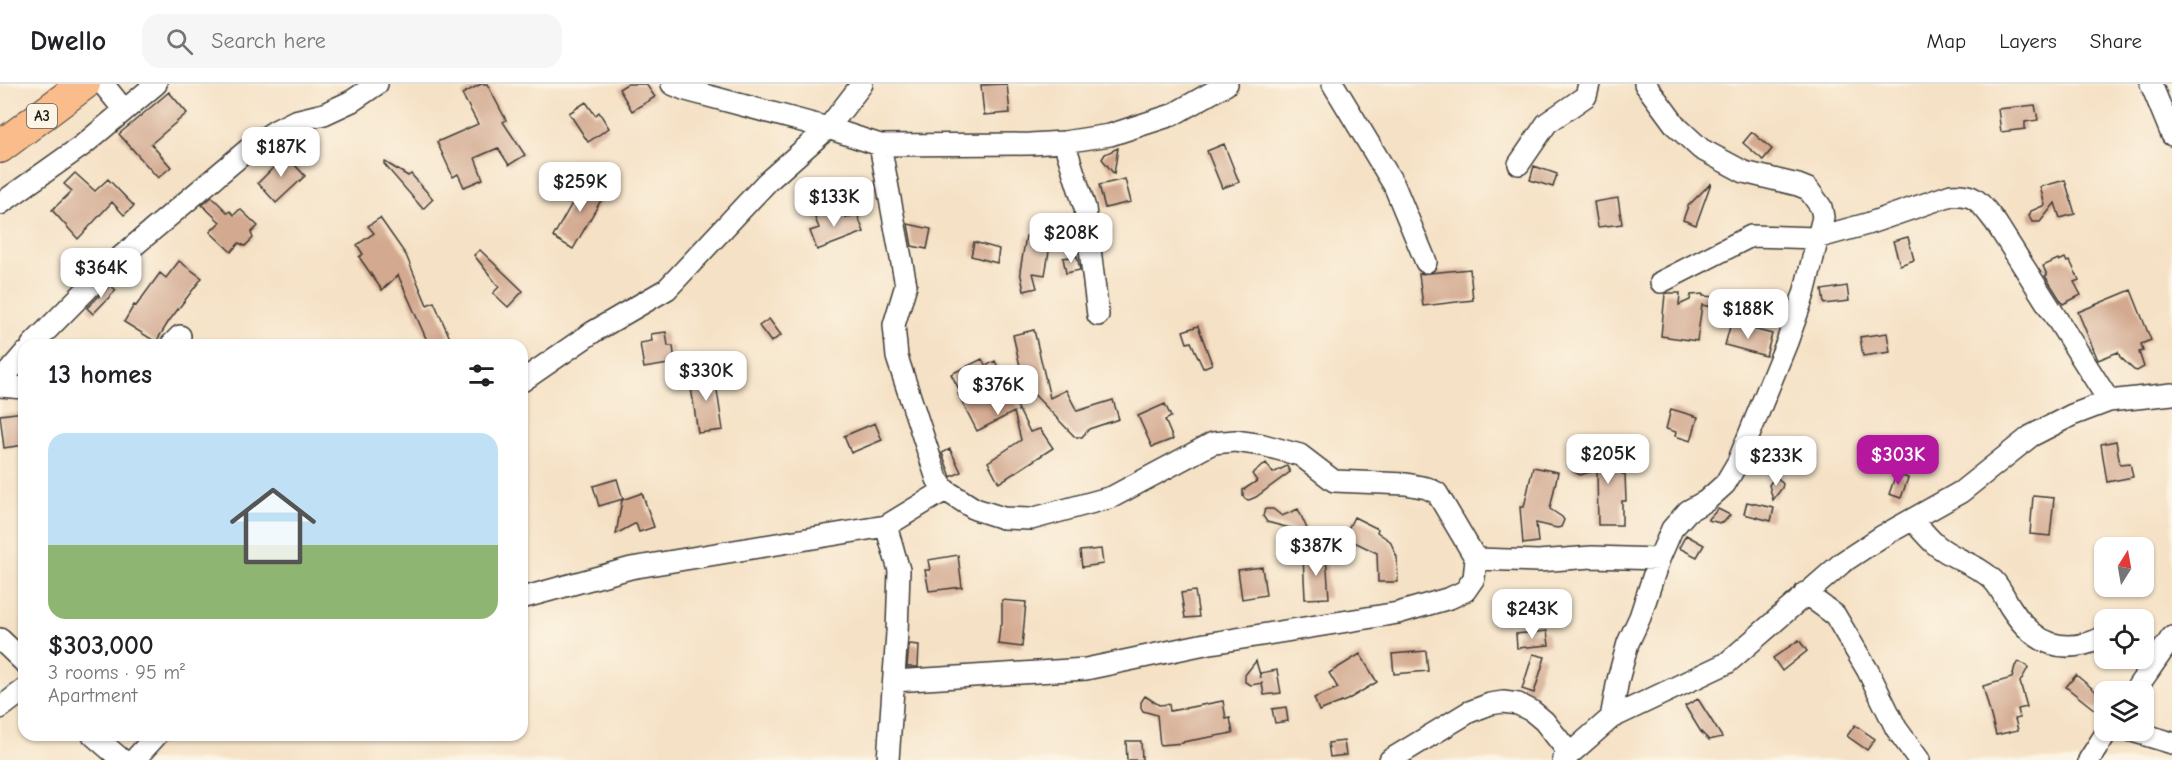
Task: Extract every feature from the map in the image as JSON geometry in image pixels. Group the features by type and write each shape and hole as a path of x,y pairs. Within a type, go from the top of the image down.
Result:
{"highway":[{"name":"A3","path":"0,147 84,84"}],"street":[{"path":"103,84 124,110"},
{"path":"0,204 83,145 156,84"},
{"path":"38,339 110,266 251,147 295,121 324,114 352,102 377,84"},
{"path":"672,84 686,90 828,128 880,145 1064,142 1110,135 1172,115 1227,84"},
{"path":"528,377 593,332 667,289 767,182 828,128 862,84"},
{"path":"1333,84 1394,185 1426,262"},
{"path":"1519,164 1547,123 1586,96 1589,84"},
{"path":"1611,718 1617,680 1628,643 1640,617 1659,559 1672,529 1688,511 1707,501 1725,484 1738,462 1804,294 1823,217 1821,207 1808,189 1744,172 1701,149 1676,126 1645,84"},
{"path":"2151,84 2172,135"},
{"path":"1064,142 1085,208 1098,315"},
{"path":"880,145 906,285 894,325 897,357 937,479 945,490 975,509 1003,518 1031,519 1112,497 1213,442 1235,441 1263,445 1300,455 1334,481 1406,484 1432,490 1437,493 1476,559 1474,578 1465,591 1450,598 1398,613 1205,644 1086,669 894,681"},
{"path":"1660,282 1751,236 1816,238 1868,224 1951,195 1965,194 1977,200 1995,223 2109,401"},
{"path":"18,362 0,384 18,387"},
{"path":"1390,760 1469,712 1503,702 1518,704 1532,711 1544,722 1567,757 1611,718 1727,663 1843,562 1881,537 1961,492 2031,436 2072,415 2109,401 2172,394"},
{"path":"528,596 631,568 886,526 945,490"},
{"path":"1913,520 1935,544 1978,568 1994,581 2013,611 2037,638 2055,646 2094,641"},
{"path":"886,526 899,570 888,760"},
{"path":"1476,559 1538,561 1592,557 1659,559"},
{"path":"1806,592 1835,615 1868,671 1896,728 1919,760"},
{"path":"2154,654 2172,637"},
{"path":"0,639 18,656"},
{"path":"0,708 18,694"},
{"path":"2154,738 2172,743"},
{"path":"100,741 122,760"},
{"path":"134,760 151,741"},
{"path":"2089,760 2101,741"}],"building":[{"path":"481,84 487,84 506,120 503,122 525,155 509,165 498,148 475,158 483,179 464,187 458,174 453,177 437,142 478,124 462,94"},
{"path":"627,84 646,84 655,97 632,111 619,89"},
{"path":"1007,84 1010,113 984,115 981,85"},
{"path":"169,92 187,113 151,144 171,167 158,178 119,134"},
{"path":"586,102 595,115 599,112 609,128 588,142 569,113"},
{"path":"2035,105 2038,120 2025,122 2025,129 2001,132 1998,109"},
{"path":"1752,132 1772,149 1763,160 1743,143"},
{"path":"1224,144 1239,182 1222,188 1207,151"},
{"path":"1118,148 1114,174 1102,159 1105,154"},
{"path":"283,152 305,176 276,203 258,183 274,167 271,163"},
{"path":"385,162 408,176 411,174 433,199 423,209 384,164"},
{"path":"1534,166 1557,174 1553,187 1530,180"},
{"path":"75,173 95,191 108,179 134,206 124,215 112,202 78,239 52,210 72,191 64,184"},
{"path":"587,177 608,188 573,249 553,237"},
{"path":"1125,179 1131,202 1105,208 1099,185"},
{"path":"2065,180 2075,214 2060,218 2055,203 2040,222 2032,222 2029,216 2031,211 2045,205 2040,187"},
{"path":"1711,183 1696,225 1683,220 1688,206"},
{"path":"212,197 228,213 230,211 234,215 240,209 258,226 251,233 253,238 245,246 239,243 231,252 210,232 220,222 202,205"},
{"path":"1618,198 1622,224 1598,227 1594,202"},
{"path":"831,206 834,214 843,210 846,218 857,214 864,232 817,250 810,231 819,228 813,213"},
{"path":"380,218 406,255 427,305 434,302 450,339 426,339 398,275 382,290 359,257 363,254 357,245 374,233 368,226"},
{"path":"908,224 931,229 927,249 912,246"},
{"path":"1026,236 1051,240 1045,275 1033,273 1037,288 1024,291 1020,271"},
{"path":"1908,237 1914,260 1900,265 1893,241"},
{"path":"974,242 999,249 997,263 971,256"},
{"path":"480,250 523,291 508,307 493,293 499,287 474,255"},
{"path":"1077,256 1080,270 1066,273 1063,258"},
{"path":"2065,258 2067,262 2070,261 2079,280 2074,282 2081,295 2063,304 2045,276 2047,275 2043,266"},
{"path":"179,261 202,278 158,339 151,339 124,322 134,305 136,306 160,273 166,278"},
{"path":"1470,269 1473,300 1423,306 1419,274"},
{"path":"110,285 116,290 93,314 87,308"},
{"path":"1847,286 1849,301 1824,304 1822,290"},
{"path":"2131,290 2151,340 2141,344 2143,351 2139,352 2144,367 2137,371 2120,357 2118,352 2098,360 2078,312"},
{"path":"1680,293 1679,305 1690,300 1691,295 1703,294 1703,296 1731,298 1729,310 1702,305 1697,341 1661,336 1665,294"},
{"path":"769,319 781,335 771,342 759,326"},
{"path":"1731,323 1772,334 1766,356 1725,345"},
{"path":"1198,326 1212,364 1203,368 1191,342 1187,343 1183,331"},
{"path":"1034,330 1050,398 1066,390 1077,411 1113,400 1119,419 1089,429 1082,437 1075,437 1024,384 1013,335"},
{"path":"666,332 668,346 673,346 675,363 644,368 640,343 652,341 651,334"},
{"path":"1887,333 1890,352 1863,356 1860,337"},
{"path":"982,359 986,366 995,361 1030,432 1040,429 1053,448 999,483 988,462 1021,440 1014,412 977,431 958,394 961,393 951,374"},
{"path":"714,371 723,430 698,433 689,374"},
{"path":"1165,404 1171,417 1165,420 1173,439 1152,447 1138,416"},
{"path":"1671,409 1698,417 1691,441 1675,436 1676,432 1666,429"},
{"path":"18,413 18,446 4,448 0,415"},
{"path":"875,423 882,440 851,453 844,436"},
{"path":"2116,441 2120,464 2130,463 2133,477 2107,482 2101,444"},
{"path":"950,449 961,472 951,477 942,453"},
{"path":"1596,449 1621,449 1626,501 1622,501 1622,525 1598,525 1597,470 1580,475 1573,471 1574,465 1578,462 1597,463"},
{"path":"1266,463 1273,473 1287,466 1290,472 1256,497 1245,499 1243,490 1257,481 1252,474"},
{"path":"1533,467 1558,472 1550,509 1564,520 1561,527 1557,528 1536,523 1538,542 1523,544 1520,507 1524,507"},
{"path":"1896,474 1908,478 1901,498 1889,494"},
{"path":"1774,478 1778,478 1783,484 1773,500 1769,485"},
{"path":"617,479 623,499 599,506 593,486"},
{"path":"642,493 654,527 639,532 636,523 616,534 622,500"},
{"path":"2033,496 2054,498 2050,536 2030,534"},
{"path":"1747,502 1774,508 1771,521 1744,514"},
{"path":"1265,509 1273,509 1282,516 1298,509 1309,533 1267,522 1263,516"},
{"path":"1718,509 1730,515 1720,523 1708,520"},
{"path":"1354,517 1378,529 1377,532 1390,541 1397,557 1398,582 1378,582 1377,553 1344,537"},
{"path":"1686,535 1704,545 1697,557 1679,548"},
{"path":"1101,549 1103,564 1082,567 1080,551"},
{"path":"958,555 962,587 929,591 925,570 930,570 928,560"},
{"path":"1326,555 1329,598 1305,599 1303,556"},
{"path":"1262,567 1266,595 1242,599 1238,570"},
{"path":"1195,591 1199,617 1185,618 1181,593"},
{"path":"1002,600 1026,602 1022,647 998,644 1002,625"},
{"path":"1547,631 1549,645 1517,648 1516,634"},
{"path":"1799,640 1807,651 1782,671 1773,658"},
{"path":"909,644 919,645 918,667 907,667"},
{"path":"1426,651 1428,671 1394,674 1392,654"},
{"path":"1360,654 1377,682 1347,700 1319,711 1314,698 1338,688 1329,673"},
{"path":"1533,654 1545,657 1534,693 1522,689"},
{"path":"1256,661 1261,678 1260,673 1277,670 1281,693 1264,695 1262,683 1251,685 1245,682 1245,675"},
{"path":"2019,662 2027,665 2028,668 2020,682 2027,707 2018,709 2020,718 2015,719 2018,730 1996,735 1983,686 2012,678 2015,666"},
{"path":"2076,675 2094,690 2094,709 2066,687"},
{"path":"1145,696 1159,705 1169,704 1170,711 1223,701 1226,719 1230,718 1233,733 1160,745 1157,715 1143,711 1141,708 1141,702"},
{"path":"1698,699 1722,737 1709,740 1701,732 1685,706"},
{"path":"1286,707 1288,721 1275,723 1272,709"},
{"path":"1855,725 1875,739 1867,750 1847,736"},
{"path":"1126,741 1141,741 1142,760 1127,760"},
{"path":"1344,741 1346,755 1330,757 1328,743"}]}
